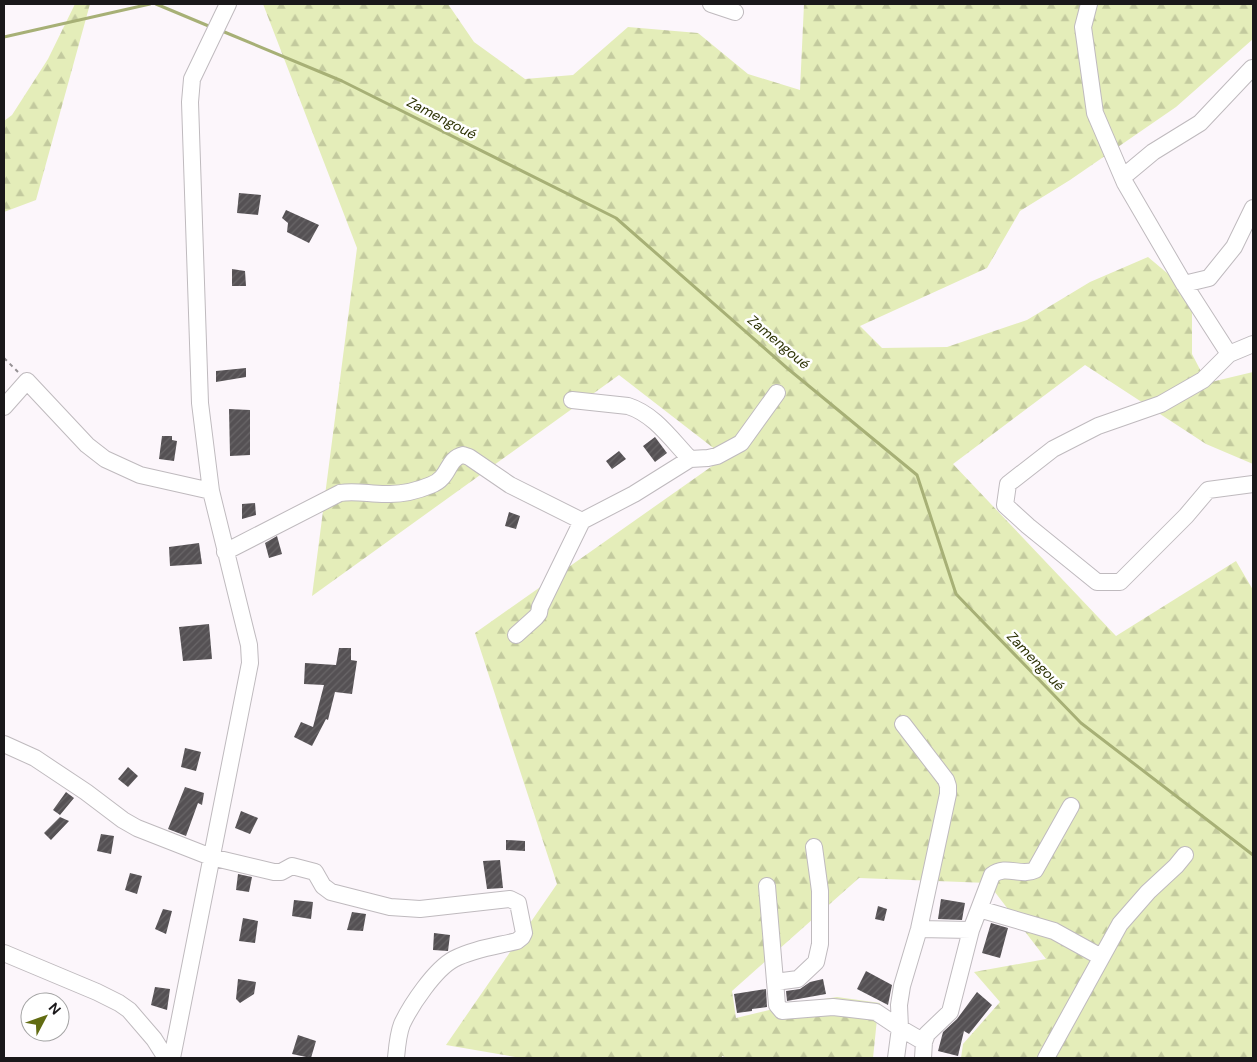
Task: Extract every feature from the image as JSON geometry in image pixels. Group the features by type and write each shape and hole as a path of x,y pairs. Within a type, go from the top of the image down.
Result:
{"street":[{"path":"711,4 735,12"},
{"path":"1089,4 1083,27 1095,113 1123,177 1184,284 1229,354"},
{"path":"172,1058 250,663 249,645 225,552 212,491 200,403 190,102 192,79 225,10"},
{"path":"1123,177 1153,152 1200,123 1252,68"},
{"path":"1184,284 1210,278 1234,247 1253,208"},
{"path":"1253,344 1229,354 1203,380 1161,404 1098,426 1053,449 1008,484 1005,505 1097,582 1120,582 1186,516 1208,490 1253,484"},
{"path":"4,407 27,382 105,459 140,475 212,491"},
{"path":"516,636 539,613 540,607 582,521 634,494 690,459 717,456 741,443 777,393"},
{"path":"572,400 636,408 653,419 690,459"},
{"path":"225,552 340,493 356,491 390,494 434,484 443,478 453,459 463,455 469,457 510,485 582,521"},
{"path":"896,1058 902,986 919,929 948,786 946,780 903,724"},
{"path":"4,744 35,758 137,828 211,857 274,872 280,872 292,866 315,872 322,886 331,892 390,906 420,909 510,899 518,903 524,933 522,937 517,941 464,954 453,959 441,969 429,981 402,1025 398,1057"},
{"path":"767,886 777,1005 782,1011 833,1007 876,1012 900,1028 924,1050 930,1031 950,1012 971,930 992,875 1004,870 1029,873 1035,870 1070,806"},
{"path":"775,982 798,979 816,962 820,944 820,891 814,847"},
{"path":"1046,1058 1120,924 1148,892 1185,855"},
{"path":"979,909 1054,931 1101,957"},
{"path":"919,929 971,930"},
{"path":"4,953 119,1003 129,1010 154,1039 166,1058"}],"path":[{"path":"4,358 27,382"}],"green space":[{"path":"75,4 90,4 36,200 4,212 4,121 12,115 48,59"},
{"path":"263,4 448,4 474,42 525,79 573,75 628,27 698,33 748,74 800,90 804,4 1253,4 1253,39 1176,107 1070,180 1020,211 987,268 860,326 882,348 947,347 1027,320 1090,282 1148,257 1192,294 1192,354 1207,383 1253,372 1253,464 1206,444 1085,365 953,464 1116,636 1236,561 1253,590 1253,1058 961,1058 963,1044 1000,1002 974,972 1046,959 988,883 859,878 732,991 736,1018 798,1003 837,997 880,1003 873,1058 729,1058 722,1056 722,1058 521,1058 446,1045 557,884 475,633 725,457 619,375 312,596 357,248"}],"building":[{"path":"239,193 261,195 258,215 237,213"},
{"path":"286,210 319,225 309,243 287,232 288,223 282,218"},
{"path":"232,269 245,271 246,286 232,286"},
{"path":"246,368 246,377 216,382 216,371"},
{"path":"229,409 250,410 250,455 230,456"},
{"path":"162,436 172,436 172,440 177,441 174,461 159,459"},
{"path":"655,437 667,453 655,462 643,446"},
{"path":"619,451 626,459 612,469 606,461"},
{"path":"255,503 256,515 242,519 242,504"},
{"path":"509,512 520,516 516,529 505,526"},
{"path":"277,536 282,554 269,558 265,543"},
{"path":"199,543 202,564 170,566 169,547"},
{"path":"209,624 212,659 183,661 179,627"},
{"path":"339,648 351,648 351,660 357,661 352,694 335,692 328,720 326,719 312,746 294,737 301,722 313,727 324,685 304,684 305,663 336,665"},
{"path":"185,748 201,752 196,771 181,767"},
{"path":"128,767 138,776 128,787 118,779"},
{"path":"185,787 204,793 202,805 198,803 186,836 168,829"},
{"path":"66,792 74,798 60,815 53,810"},
{"path":"241,811 258,818 250,834 235,828"},
{"path":"60,817 69,821 51,840 44,833"},
{"path":"101,834 114,836 111,854 97,851"},
{"path":"506,840 525,841 525,851 506,850"},
{"path":"500,860 503,888 487,889 483,861"},
{"path":"130,873 142,876 137,894 125,890"},
{"path":"238,874 252,877 249,892 236,890"},
{"path":"941,899 965,903 962,920 938,919"},
{"path":"294,900 313,902 311,919 292,916"},
{"path":"878,906 887,909 884,921 875,919"},
{"path":"163,909 172,911 166,934 155,929"},
{"path":"352,912 366,914 363,931 347,930"},
{"path":"243,918 258,921 255,943 239,941"},
{"path":"991,923 1008,928 1000,958 982,953"},
{"path":"434,933 450,935 448,951 433,950"},
{"path":"866,971 892,985 888,1005 857,989"},
{"path":"238,979 256,982 254,994 240,1003 236,999"},
{"path":"823,979 826,994 787,1001 786,991 800,989 810,982"},
{"path":"155,987 170,989 167,1010 151,1005"},
{"path":"766,989 767,1007 737,1013 734,994"},
{"path":"977,992 992,1005 969,1034 964,1031 958,1056 938,1051 943,1032 957,1019"},
{"path":"298,1035 316,1041 311,1058 292,1054"}],"waterway":[{"name":"Zamengoué","path":"4,37 150,4"},
{"name":"Zamengoué","path":"156,4 211,27"},
{"name":"Zamengoué","path":"222,31 342,81 616,218 787,368 917,475 956,594 1081,723 1253,855"}]}
